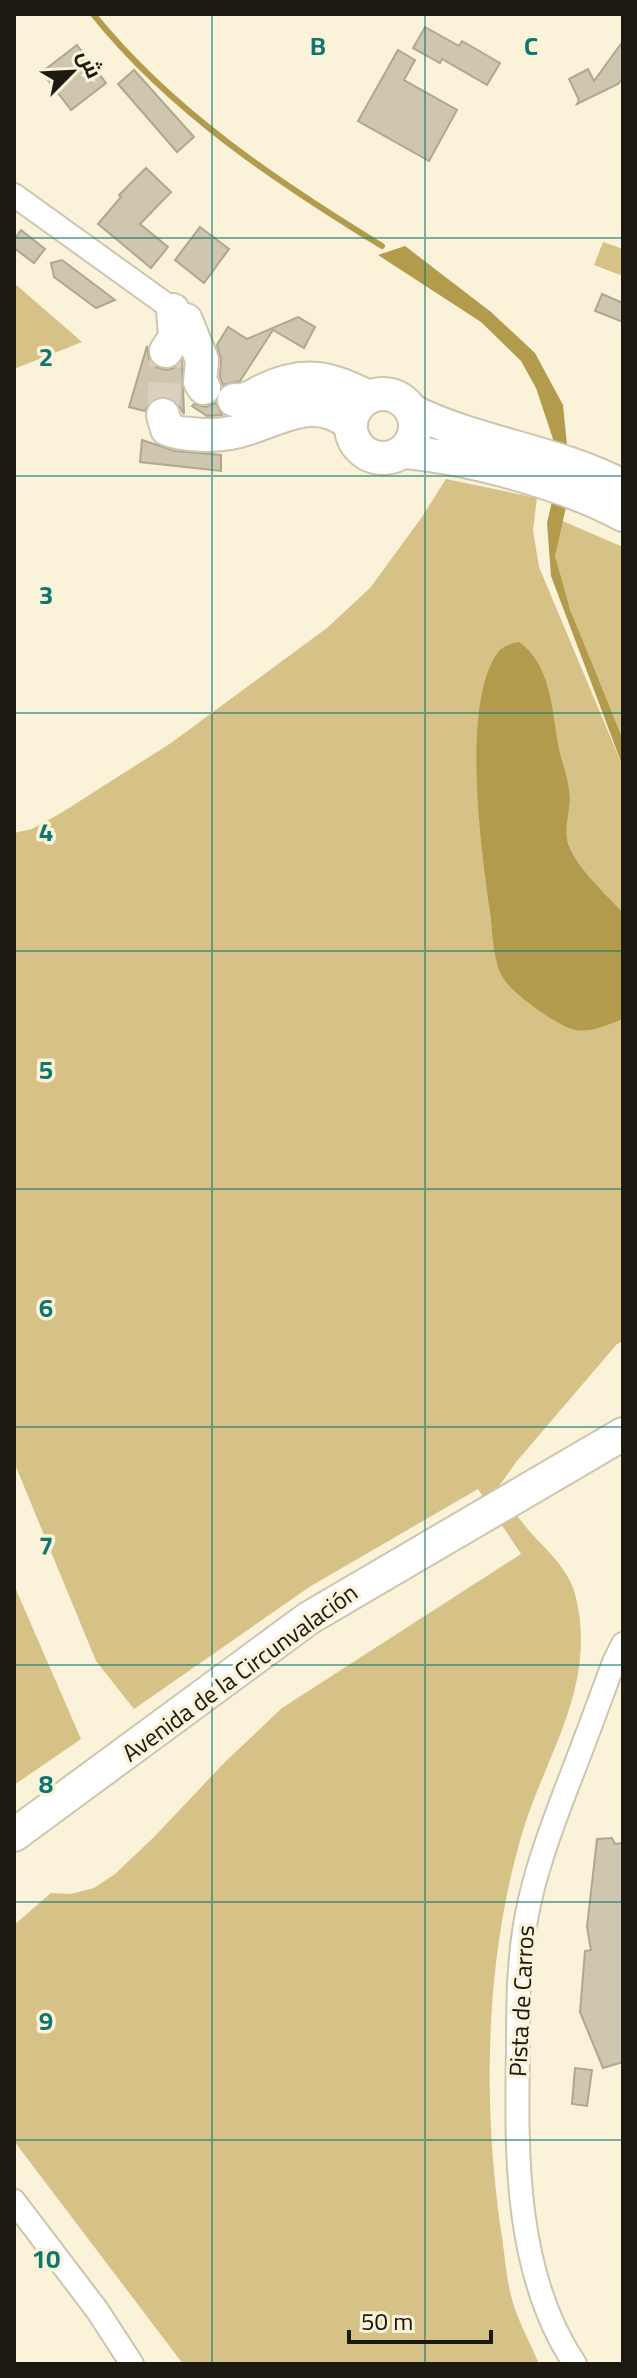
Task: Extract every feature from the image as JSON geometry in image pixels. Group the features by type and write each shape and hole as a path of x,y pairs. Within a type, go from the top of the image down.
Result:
{"main road":[{"path":"166,351 176,334 180,315"},
{"path":"180,315 202,360 200,382 204,388"},
{"path":"163,415 167,429 173,432 205,436 279,384 317,377 368,397"},
{"path":"412,411 416,428 414,438 403,452 386,459 368,455 354,442 350,424 356,408 368,397 388,394 397,397 412,411 443,425 612,495"},
{"path":"240,410 328,411 350,424"},
{"path":"403,452 539,467"},
{"name":"Avenida de la Circunvalación","path":"14,1835 299,1625 623,1434"}],"street":[{"path":"14,195 180,315"},
{"name":"Pista de Carros","path":"575,2364 547,2308 528,2235 520,2175 517,2116 519,1970 527,1912 541,1857 623,1644"},
{"path":"14,2201 97,2310 132,2364"}],"shaded area":[{"path":"603,242 623,249 623,276 594,265"},
{"path":"405,246 491,312 535,353 563,405 571,485 555,556 570,609 623,740 623,767 551,576 547,523 557,480 556,448 536,388 521,361 481,322 378,255"},
{"path":"14,283 82,342 14,369"},
{"path":"446,479 537,498 533,530 539,567 623,767 623,1341 617,1344 499,1486 529,1531 566,1573 575,1594 580,1626 576,1686 524,1827 511,1876 501,1926 491,2028 491,2130 507,2276 516,2311 539,2364 183,2364 14,2141 14,1925 51,1893 71,1894 94,1888 115,1874 282,1708 521,1554 478,1489 311,1586 134,1709 96,1661 14,1462 14,833 32,829 61,813 171,743 327,628 370,588"},
{"path":"558,519 623,547 623,743 562,588 555,555"},
{"path":"519,642 538,663 549,691 568,786 570,803 566,834 570,849 583,869 623,913 623,1019 594,1029 582,1031 569,1028 538,1010 506,982 496,957 482,852 477,740 487,675 498,652"},
{"path":"14,1585 81,1739 14,1785"}],"building":[{"path":"425,27 459,46 462,41 500,63 487,85 442,59 440,63 413,48"},
{"path":"623,41 623,78 618,84 577,104 579,100 569,79 588,69 594,81"},
{"path":"77,45 106,83 71,110 42,72"},
{"path":"398,50 415,60 404,80 457,110 429,161 358,121"},
{"path":"134,70 194,137 177,152 118,84"},
{"path":"146,168 171,192 140,224 168,247 151,268 98,224 121,197 119,195"},
{"path":"200,227 229,249 204,283 175,260"},
{"path":"21,230 45,249 34,263 14,248 14,240"},
{"path":"62,260 115,300 96,308 54,277 51,263"},
{"path":"602,294 623,303 623,322 595,311"},
{"path":"298,317 315,327 304,348 273,330 240,381 223,385 217,345 228,327 247,339"},
{"path":"147,346 149,359 156,367 166,370 182,361 184,414 177,402 167,396 150,401 145,411 129,407"},
{"path":"216,403 222,415 207,416 192,406 206,407"},
{"path":"142,440 175,451 221,455 221,471 140,462"},
{"path":"612,1838 615,1844 623,1843 623,2062 603,2068 580,2012 585,1951 591,1950 587,1927 597,1839"},
{"path":"575,2068 592,2070 587,2106 572,2104"}],"waterway":[{"path":"93,14 156,82 227,142 303,196 382,246"}],"tunnel":[{"path":"163,415 166,351"}]}
